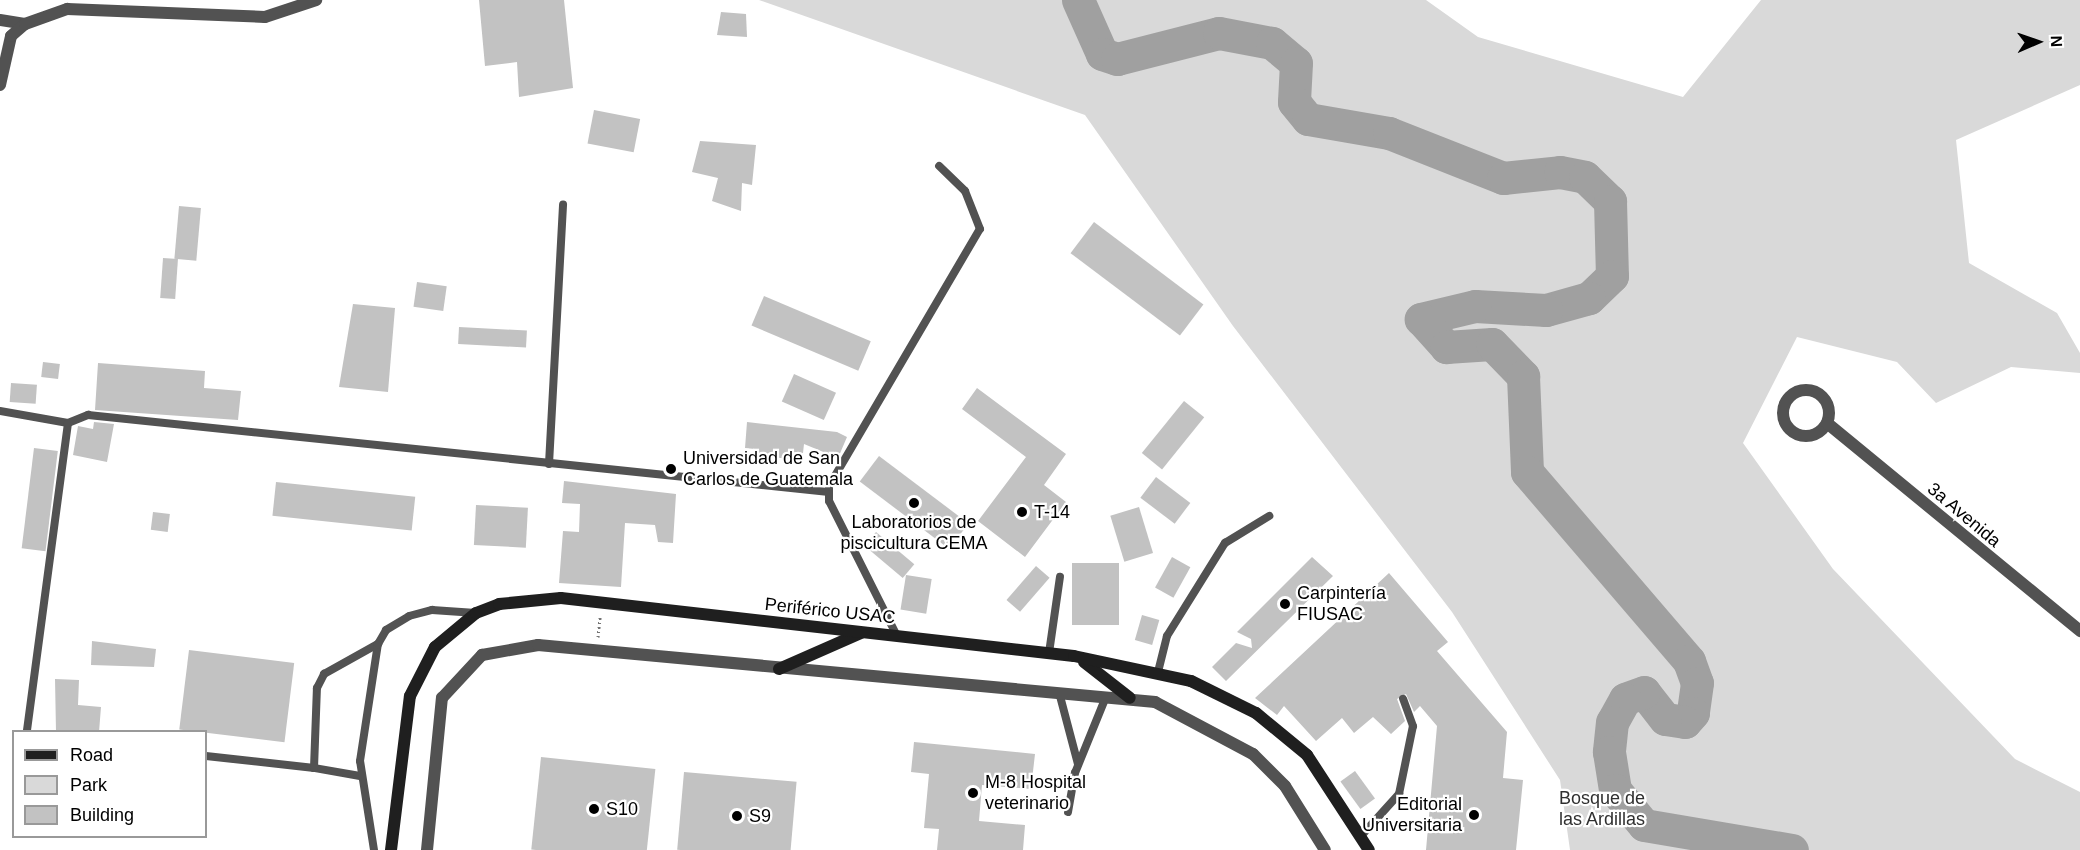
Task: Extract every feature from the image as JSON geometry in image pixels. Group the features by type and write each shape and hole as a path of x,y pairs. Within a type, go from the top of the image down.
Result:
{"street":[{"path":"0,85 11,36 25,24 67,9 265,16 316,0"},
{"path":"0,20 25,24"},
{"name":"3a Avenida","path":"1827,423 2078,626"},
{"name":"Periférico USAC","path":"391,850 410,696 435,647 476,613 524,600 600,603 1074,656 1158,672 1225,695 1281,732 1328,783 1369,850"},
{"path":"778,669 862,632"},
{"path":"427,850 442,698 456,678 496,649 597,648 778,669 1060,696 1130,698 1155,702 1253,754 1285,786 1325,850"},
{"path":"1074,656 1104,673 1130,698"}],"lane":[{"path":"897,636 829,501 829,492 980,229 965,190 939,166"},
{"path":"549,464 563,204"},
{"path":"0,411 68,423 88,415 829,492"},
{"path":"27,730 68,423"},
{"path":"1158,672 1167,636 1225,543 1269,516"},
{"path":"1049,654 1060,577"},
{"path":"374,850 360,776 378,644 386,630 409,616 432,610 476,613"},
{"path":"314,768 317,688 324,674 378,644"},
{"path":"1060,696 1078,764"},
{"path":"1068,812 1078,764 1106,699"},
{"path":"1361,836 1399,794 1413,726 1403,699"},
{"path":"207,756 314,768 360,776"}],"path":[{"path":"597,648 600,603"}],"green space":[{"name":"Bosque de las Ardillas","path":"759,0 1426,0 1478,37 1683,97 1761,0 2080,0 2080,85 1956,140 1969,263 2057,313 2080,353 2080,373 2011,367 1936,403 1897,362 1797,337 1743,443 1833,569 2015,759 2080,792 2080,850 1570,850 1560,780 1452,612 1233,326 1085,115"}],"building":[{"path":"479,0 564,0 573,88 519,97 517,62 485,66"},
{"path":"721,12 746,14 747,37 717,35"},
{"path":"594,110 640,119 634,152 588,143"},
{"path":"700,141 756,145 752,185 742,183 741,211 712,201 718,178 692,172"},
{"path":"179,206 201,208 196,261 174,259"},
{"path":"1094,222 1203,304 1180,336 1071,253"},
{"path":"163,258 178,259 175,299 160,298"},
{"path":"417,282 447,286 443,311 414,307"},
{"path":"764,296 871,341 858,371 751,325"},
{"path":"353,304 395,308 388,392 339,387"},
{"path":"459,327 527,331 526,348 458,344"},
{"path":"43,362 60,364 58,379 41,377"},
{"path":"98,363 205,371 204,388 241,391 238,420 95,410"},
{"path":"794,374 836,393 824,420 782,401"},
{"path":"11,383 37,385 36,404 10,402"},
{"path":"977,388 1066,454 1044,485 1066,502 1025,557 978,521 1026,457 962,409"},
{"path":"1184,401 1204,417 1162,469 1142,453"},
{"path":"94,422 114,424 107,462 73,455 78,426 93,429"},
{"path":"747,422 837,432 847,437 838,458 804,444 803,453 791,452 790,459 754,455 755,449 745,448"},
{"path":"34,448 58,451 46,551 22,548"},
{"name":"Laboratorios de piscicultura CEMA","path":"879,456 968,523 949,549 860,482"},
{"path":"1156,477 1190,503 1175,524 1140,498"},
{"path":"564,481 676,494 673,543 658,542 655,525 625,523 621,587 559,583 563,531 579,532 580,504 562,503"},
{"path":"276,482 415,497 412,530 272,516"},
{"path":"476,505 528,508 526,548 474,545"},
{"path":"1139,507 1153,553 1124,562 1110,516"},
{"path":"153,512 170,514 168,532 151,530"},
{"path":"876,532 914,564 903,578 864,546"},
{"path":"1172,557 1190,567 1173,598 1155,588"},
{"name":"Carpintería FIUSAC","path":"1312,557 1333,576 1226,681 1212,667 1236,643 1252,648 1251,639 1237,632"},
{"path":"1072,563 1119,563 1119,625 1072,625"},
{"path":"1036,566 1050,578 1020,612 1006,600"},
{"path":"1389,573 1448,642 1437,651 1507,732 1503,778 1523,780 1516,850 1426,850 1437,726 1420,706 1414,712 1406,694 1397,699 1405,721 1391,734 1373,717 1354,733 1342,718 1316,741 1284,706 1277,715 1255,698"},
{"path":"906,575 932,579 926,614 901,610"},
{"path":"1142,615 1159,620 1152,645 1135,640"},
{"path":"92,641 156,649 154,667 91,665"},
{"path":"189,650 294,663 284,742 207,733 207,730 179,729"},
{"path":"55,679 79,680 78,705 101,707 99,730 56,730"},
{"name":"M-8 Hospital veterinario","path":"914,742 1035,754 1031,789 982,785 979,821 1025,825 1023,850 937,850 939,829 924,828 929,774 911,772"},
{"name":"S10","path":"541,757 655,769 647,850 531,849"},
{"path":"1355,771 1375,799 1360,809 1340,782"},
{"name":"S9","path":"684,772 797,782 791,850 677,850"}],"waterway":[{"path":"1078,0 1102,54 1117,59 1219,33 1272,43 1296,63 1294,102 1308,119 1389,133 1503,178 1560,172 1585,177 1610,201 1612,276 1589,298 1546,310 1475,306 1421,319 1446,347 1492,344 1523,376 1527,472 1689,661 1697,683 1693,713 1685,722 1665,719 1644,692 1625,699 1612,722 1609,752 1615,790 1644,825 1792,850"}],"place":[{"name":"Universidad de San Carlos de Guatemala","path":"671,469"},
{"name":"Laboratorios de piscicultura CEMA","path":"914,503"},
{"name":"T-14","path":"1022,512"},
{"name":"Carpintería FIUSAC","path":"1285,604"},
{"name":"M-8 Hospital veterinario","path":"973,793"},
{"name":"S10","path":"594,809"},
{"name":"Editorial Universitaria","path":"1474,815"},
{"name":"S9","path":"737,816"}]}
